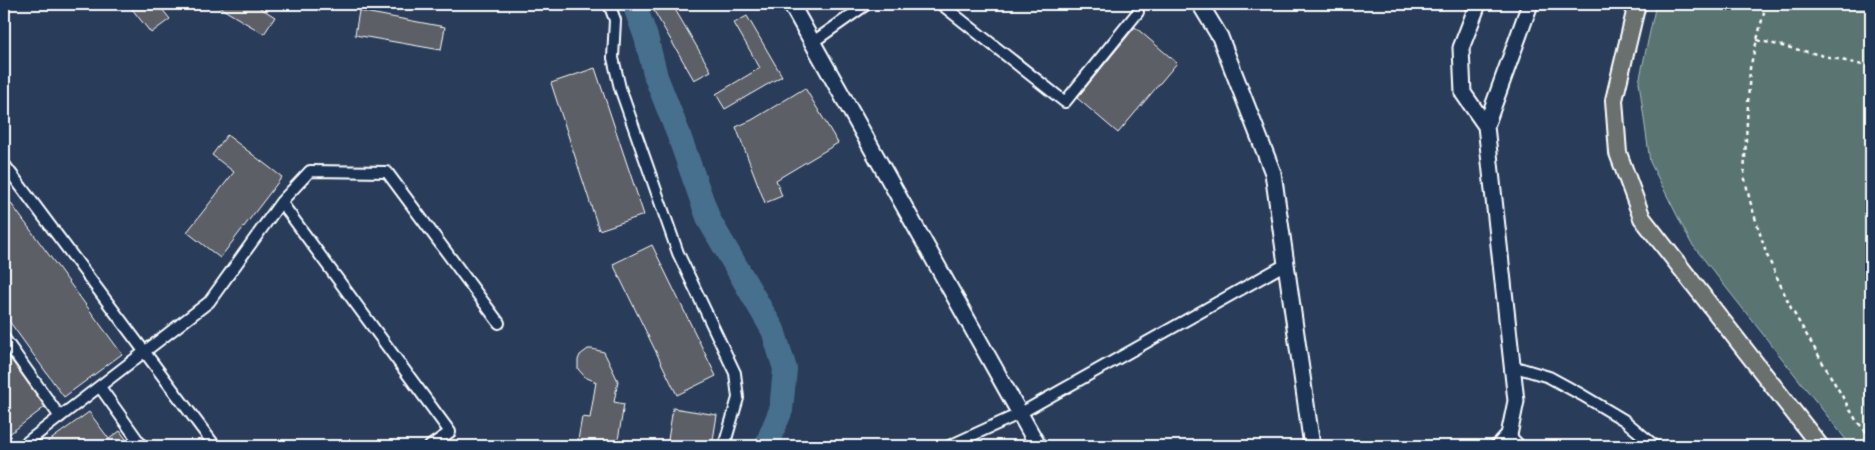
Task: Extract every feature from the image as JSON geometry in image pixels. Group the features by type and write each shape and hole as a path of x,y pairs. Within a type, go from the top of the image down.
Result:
{"main road":[{"path":"793,4 1038,446"},
{"path":"1200,4 1220,37 1273,174 1312,446"},
{"path":"1478,4 1461,48 1463,93 1486,126"},
{"path":"1504,440 1516,402 1486,126 1530,4"},
{"path":"1637,4 1614,100 1618,153 1642,218 1820,446"}],"street":[{"path":"609,4 615,20 613,58 620,88 678,253 734,373 738,398 724,446"},
{"path":"813,42 867,4"},
{"path":"941,4 1065,102 1138,12"},
{"path":"6,171 215,446"},
{"path":"22,446 209,302 282,202 310,171 387,172 499,323"},
{"path":"282,202 450,432 430,446"},
{"path":"949,446 1019,414 1286,264"},
{"path":"4,338 60,417"},
{"path":"1512,366 1550,377 1624,420 1655,446"},
{"path":"100,387 142,446"},
{"path":"1504,440 1520,446"}],"path":[{"path":"1766,4 1750,68 1744,175 1757,228 1791,308 1856,420 1871,438"},
{"path":"1757,40 1871,67"}],"green space":[{"path":"1656,4 1871,4 1871,446 1851,446 1691,243 1650,162 1639,82"}],"building":[{"path":"128,4 158,4 170,19 151,33"},
{"path":"214,4 254,4 275,17 264,34"},
{"path":"650,4 689,4 676,11 711,71 694,80"},
{"path":"359,11 445,27 441,50 355,35"},
{"path":"747,16 782,76 725,109 716,94 760,68 734,23"},
{"path":"1135,27 1177,63 1118,133 1077,98"},
{"path":"595,68 644,215 599,230 551,83"},
{"path":"805,88 838,143 776,180 782,196 765,203 736,127 752,120"},
{"path":"227,135 282,177 220,258 187,232 234,172 212,155"},
{"path":"4,194 122,354 64,397 4,314"},
{"path":"652,245 716,376 677,395 613,264"},
{"path":"588,349 604,352 618,381 614,402 624,404 617,446 577,446 582,417 590,418 596,382 585,377 578,369 580,355"},
{"path":"4,350 45,407 4,438"},
{"path":"673,408 717,415 712,446 667,446"},
{"path":"89,412 109,439 120,431 131,446 42,446"}],"waterway":[{"path":"634,4 646,37 656,77 709,220 773,330 785,369 781,410 766,446"}]}
